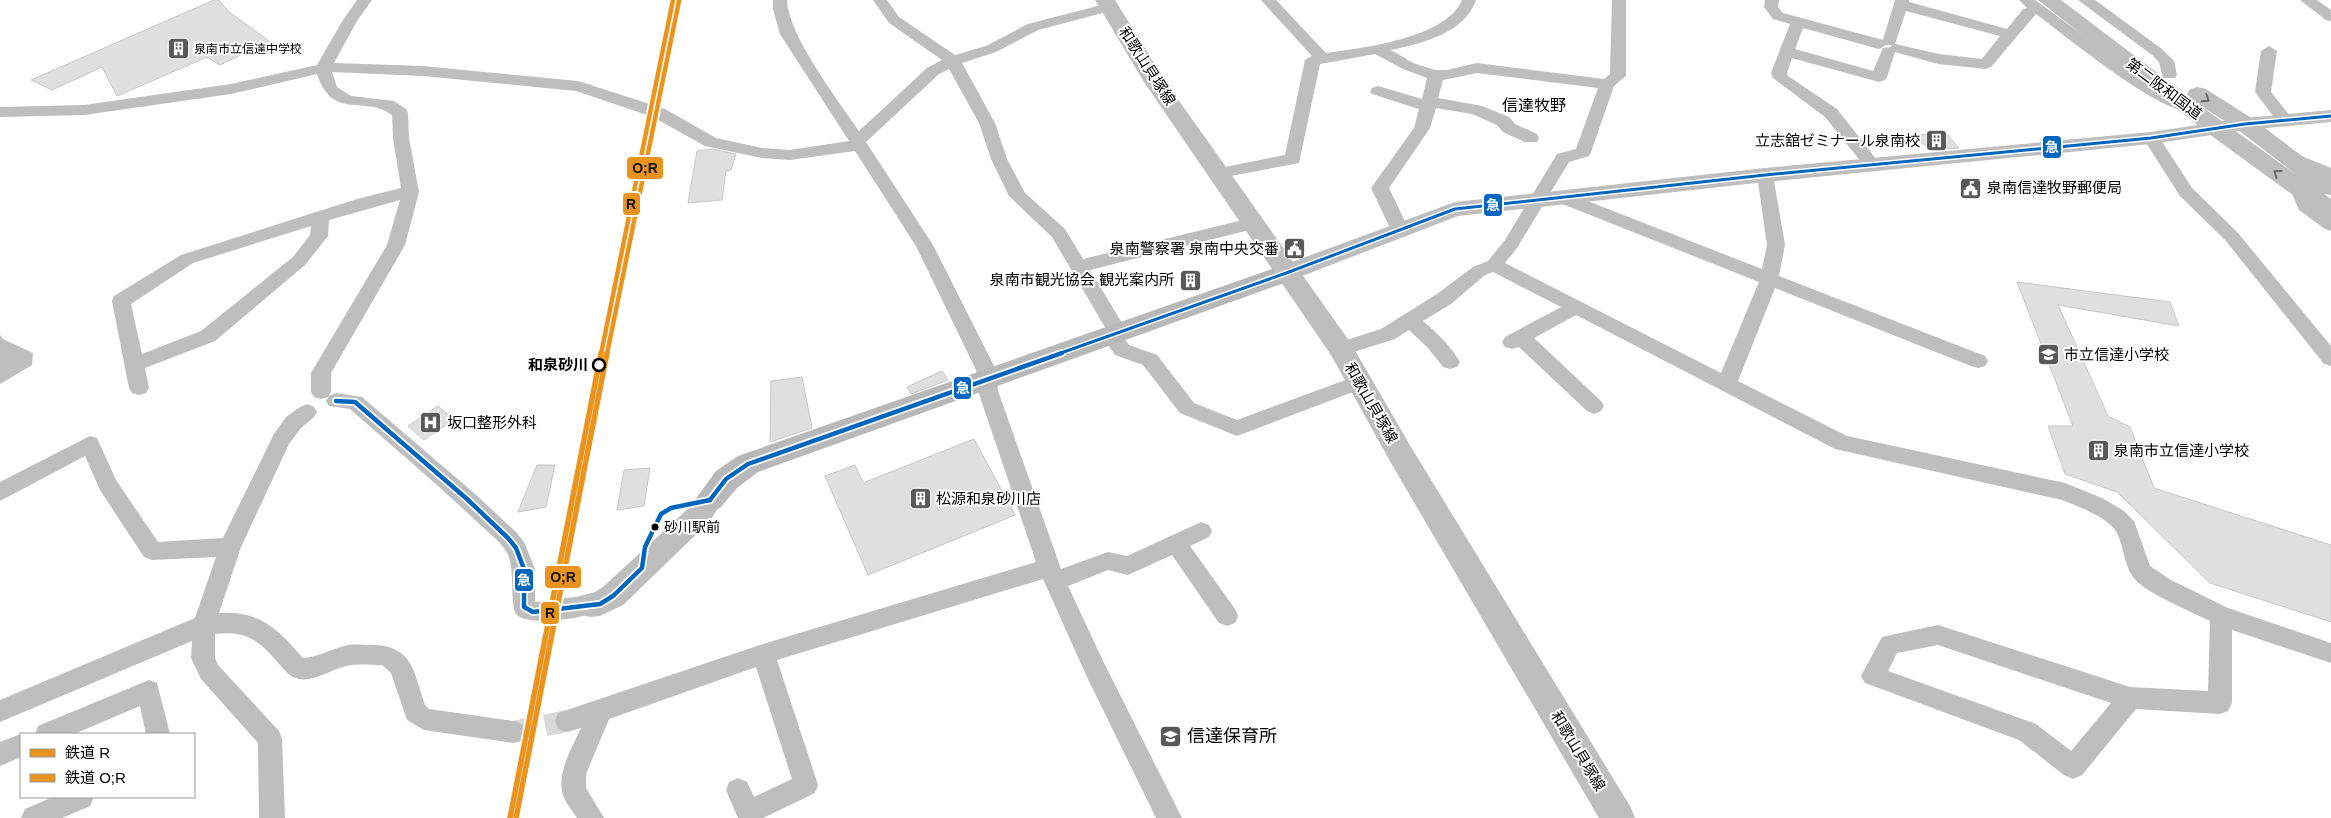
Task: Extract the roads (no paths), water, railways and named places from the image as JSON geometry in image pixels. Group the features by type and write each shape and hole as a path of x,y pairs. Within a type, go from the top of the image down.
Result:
{"main road":[{"name":"第二阪和国道","path":"2066,0 2169,75 2245,124 2331,189"},
{"name":"和歌山貝塚線","path":"1107,3 1155,82 1255,222 1341,349 1618,818"},
{"name":"第二阪和国道","path":"2037,3 2199,115 2331,211"},
{"path":"710,500 734,471 748,464 1289,272"}],"street":[{"path":"329,397 321,373 396,245 410,192 401,138 400,113 388,104 346,100 330,89 323,68 350,20 365,0"},
{"path":"780,0 780,9 788,34 924,245 986,370 988,391 1053,575 1095,670 1169,818"},
{"path":"880,0 894,20 953,61 987,123 999,159 1018,196 1060,233 1122,350 1150,360 1187,408 1237,428 1359,382"},
{"path":"1268,0 1323,59"},
{"path":"1220,173 1293,159 1312,60 1354,55 1440,30 1464,13 1469,0"},
{"path":"1341,349 1388,334 1444,299 1479,271 1494,265 1511,244 1563,158 1583,152 1607,84 1618,76 1620,0"},
{"path":"1772,0 1771,7 1778,16 1798,22 1938,59 1986,64 2009,34 2037,3"},
{"path":"2085,0 2157,52 2166,61 2169,75"},
{"path":"2307,0 2331,17"},
{"path":"0,112 84,110 230,89 323,68 352,67 578,86 660,113 711,142 762,153 790,155 858,143 933,72 953,61 991,49 1033,27 1107,3"},
{"path":"1788,52 1879,77 1902,3 2009,34"},
{"path":"1798,22 1779,73 1781,78 1831,113 1872,164"},
{"path":"1376,48 1402,64 1436,75 1445,75 1463,69 1477,68 1607,84"},
{"path":"2269,51 2263,92 2286,121"},
{"path":"1400,230 1380,188 1422,128 1436,75"},
{"path":"1378,91 1429,105 1476,110 1503,121 1509,128 1531,138"},
{"path":"1289,272 1455,209 1872,164 2151,138 2245,124 2331,116"},
{"path":"2151,138 2186,192 2232,237 2331,359"},
{"path":"2286,155 2331,175"},
{"path":"1726,385 1769,280 1776,245 1765,175"},
{"path":"2299,189 2305,206 2331,225"},
{"path":"139,388 121,301 187,259 363,203 410,192"},
{"path":"1561,197 1978,362"},
{"path":"134,364 208,336 300,261 319,236 320,218"},
{"path":"1079,266 1255,222"},
{"path":"1494,265 1842,444 2065,492 2094,504 2116,517 2126,527 2141,572 2163,587 2221,616 2331,653"},
{"path":"1576,307 1516,340 1594,406"},
{"path":"1410,320 1435,343 1450,362"},
{"path":"272,818 270,739 209,672 204,658 204,625 230,547 281,440 293,424 307,412 305,409 306,402 313,396 355,402 468,499 508,538 516,548 524,569 524,607 533,612 600,604 613,596 701,513 710,500"},
{"path":"0,492 90,444 107,484 152,552 230,547"},
{"path":"567,721 763,654 1108,561 1128,566 1201,531"},
{"path":"1176,543 1227,616"},
{"path":"2130,698 2073,767 2027,732 1874,676 1890,644 1938,634 2130,698 2220,703 2221,616"},
{"path":"0,711 204,625 230,621 256,626 270,637 297,668 305,669 350,655 384,655 395,660 402,668 415,712 424,719 513,732"},
{"path":"738,790 748,812 806,785 763,654"},
{"path":"49,733 149,691 158,733"},
{"path":"591,818 574,791 574,774 600,711"},
{"path":"0,754 20,745"},
{"path":"34,818 79,798"}],"tunnel":[{"path":"513,732 567,721"}],"rail line":[{"name":"R","path":"510,818 599,363 673,0"},
{"name":"O;R","path":"516,818 605,364 679,1"}],"place":[{"name":"泉南市立信達中学校","path":"178,49"},
{"name":"立志舘ゼミナール泉南校","path":"1936,141"},
{"name":"泉南信達牧野郵便局","path":"1971,188"},
{"name":"泉南警察署 泉南中央交番","path":"1295,249"},
{"name":"泉南市観光協会 観光案内所","path":"1190,280"},
{"name":"市立信達小学校","path":"2048,355"},
{"name":"和泉砂川","path":"599,365"},
{"name":"坂口整形外科","path":"431,423"},
{"name":"泉南市立信達小学校","path":"2098,451"},
{"name":"松源和泉砂川店","path":"920,499"},
{"name":"砂川駅前","path":"655,527"},
{"name":"信達保育所","path":"1171,736"}],"district":[{"name":"信達牧野","path":"1534,105"}]}
